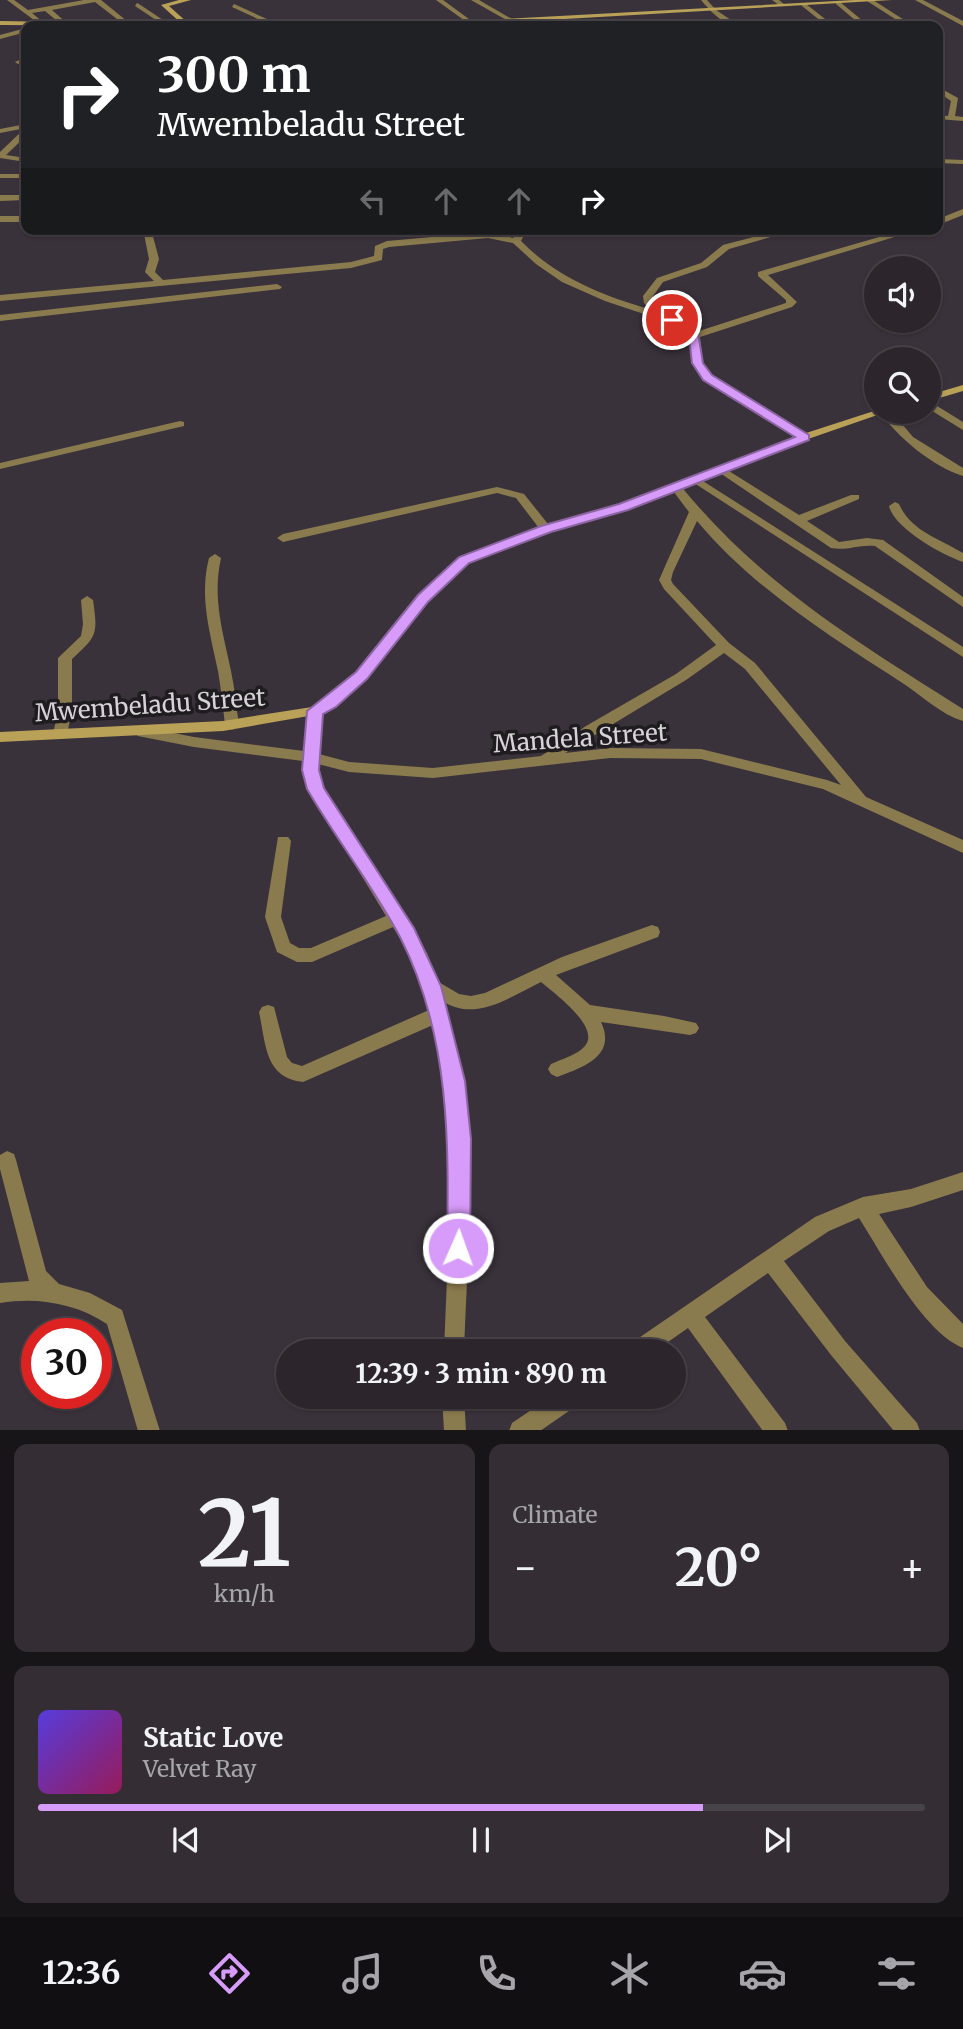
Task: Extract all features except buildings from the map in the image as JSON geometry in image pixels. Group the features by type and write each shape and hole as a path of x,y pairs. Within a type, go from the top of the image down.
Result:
{"street":[{"path":"10,0 39,21"},
{"path":"29,12 96,0 123,21"},
{"path":"182,21 164,5 188,0"},
{"path":"439,0 469,21"},
{"path":"474,0 510,21"},
{"path":"704,0 730,21"},
{"path":"482,21 779,3 804,5 889,0"},
{"path":"918,0 963,24"},
{"path":"870,1 902,21"},
{"path":"842,2 861,21"},
{"path":"137,5 161,21"},
{"path":"804,5 825,21"},
{"path":"234,6 267,21"},
{"path":"47,9 62,21"},
{"path":"947,16 963,14"},
{"path":"0,23 21,24"},
{"path":"0,37 21,31"},
{"path":"946,91 955,100 951,118"},
{"path":"943,117 963,119"},
{"path":"0,131 21,127"},
{"path":"0,156 21,138"},
{"path":"0,156 21,159"},
{"path":"943,162 963,162"},
{"path":"0,176 21,176"},
{"path":"0,198 21,198"},
{"path":"943,220 963,212"},
{"path":"0,219 21,219"},
{"path":"149,235 155,259 150,272 161,283"},
{"path":"0,298 338,267 379,258 378,248 383,245 488,235 516,241 548,270 570,283 661,316 694,335 792,302 761,274 896,235"},
{"path":"516,241 520,235"},
{"path":"661,316 649,303 648,296 660,280 709,263 726,247 771,235"},
{"path":"0,318 277,287"},
{"path":"694,335 698,363 704,374 804,437"},
{"path":"941,394 963,388"},
{"path":"941,412 963,427"},
{"name":"Mwembeladu Street","path":"0,737 232,725 286,719 315,711 330,703 361,675 450,570 477,554 676,487 804,437 864,418"},
{"path":"0,466 180,424"},
{"path":"894,424 911,440 963,473"},
{"path":"721,468 842,548 864,540 879,543 963,603"},
{"path":"695,479 963,653"},
{"path":"676,487 695,512 754,571 853,644 963,716"},
{"path":"283,538 496,490 520,496 546,529"},
{"path":"798,520 855,497"},
{"path":"895,506 898,518 908,526 963,558"},
{"path":"695,512 665,580 677,599 705,624 723,646 750,666 861,800"},
{"path":"215,558 208,579 214,635 223,664 232,725"},
{"path":"60,734 65,711 65,658 87,638 90,624 87,600"},
{"path":"546,759 577,736 691,673 723,646"},
{"path":"315,711 310,757 316,789 421,958 432,986 454,1081 460,1139 461,1186 455,1339"},
{"name":"Mandela Street","path":"138,731 194,743 310,757 349,767 433,773 610,753 701,754 827,785 963,847"},
{"path":"284,841 273,917 283,947 298,955 312,955 397,918"},
{"path":"432,986 455,1000 471,1003 488,1000 542,973 652,932"},
{"path":"542,973 587,1012 597,1031 597,1043 579,1060 557,1069"},
{"path":"268,1012 277,1055 283,1070 293,1075 303,1074 439,1014"},
{"path":"587,1012 612,1018 665,1021 690,1028"},
{"path":"7,1160 37,1276 54,1293"},
{"path":"654,1339 822,1224 863,1206 911,1198 963,1181"},
{"path":"863,1206 904,1270 946,1325 963,1338"},
{"path":"770,1259 811,1314 909,1430"},
{"path":"0,1293 11,1290 54,1293 104,1309 115,1317 121,1328 149,1430"},
{"path":"690,1314 777,1430"},
{"path":"454,1409 455,1430"},
{"path":"520,1430 552,1409"}],"route":[{"path":"458,1248 460,1139 454,1081 432,986 407,933 316,789 310,770 315,711 330,703 361,675 423,598 450,570 464,560 546,529 623,507 804,437 708,377 700,369 694,335 672,320"}]}
